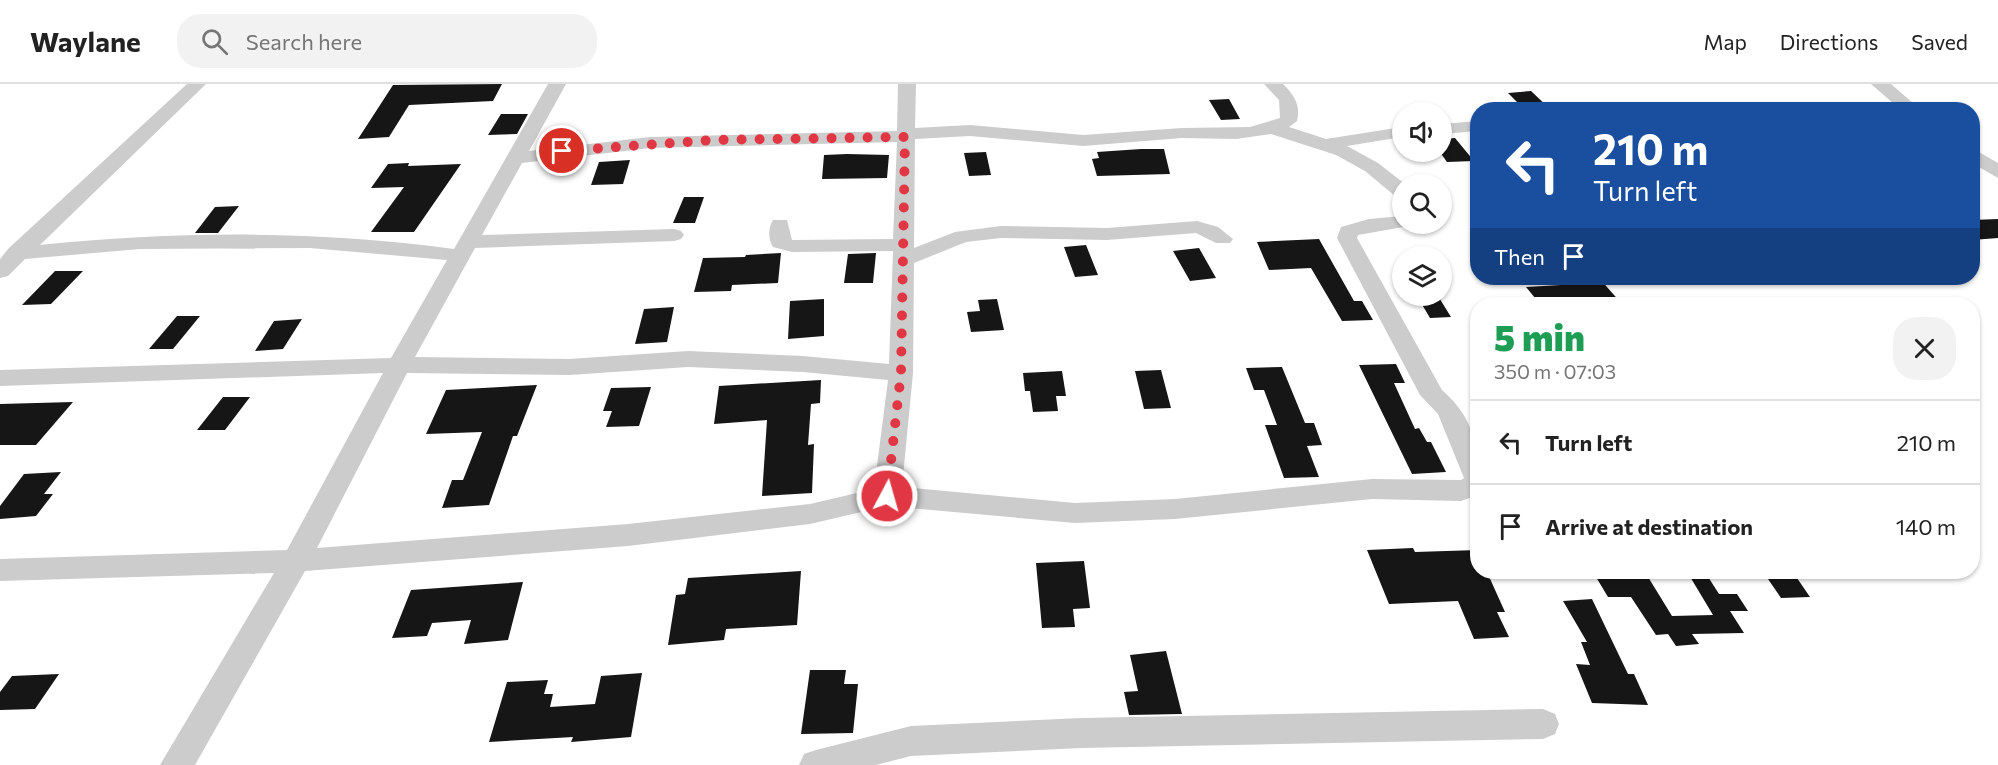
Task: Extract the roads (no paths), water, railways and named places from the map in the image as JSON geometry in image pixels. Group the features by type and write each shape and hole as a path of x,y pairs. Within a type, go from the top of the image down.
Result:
{"street":[{"path":"0,272 197,84"},
{"path":"177,765 296,561 399,365 518,158 557,84"},
{"path":"887,496 901,373 907,84"},
{"path":"1274,84 1288,99 1292,110 1288,120 1274,129"},
{"path":"1880,84 1903,102"},
{"path":"1452,128 1470,127"},
{"path":"518,158 582,148 714,140 905,137 956,130 1090,140 1154,134 1239,134 1274,129 1327,144 1376,168 1392,183"},
{"path":"1327,144 1392,134"},
{"path":"1980,160 1998,172"},
{"path":"1392,223 1369,225 1348,231 1347,238 1432,395 1449,410 1470,460"},
{"path":"780,224 780,243 792,246 903,253 962,236 1001,232 1107,234 1197,227 1223,239"},
{"path":"17,254 156,242 302,242 466,249 674,235"},
{"path":"0,378 399,365 568,367 688,359 803,364 901,373"},
{"path":"0,570 296,561 628,535 810,514 887,496 1075,513 1175,509 1372,489 1461,491 1470,487"},
{"path":"816,765 911,741 1083,733 1543,724"}]}
